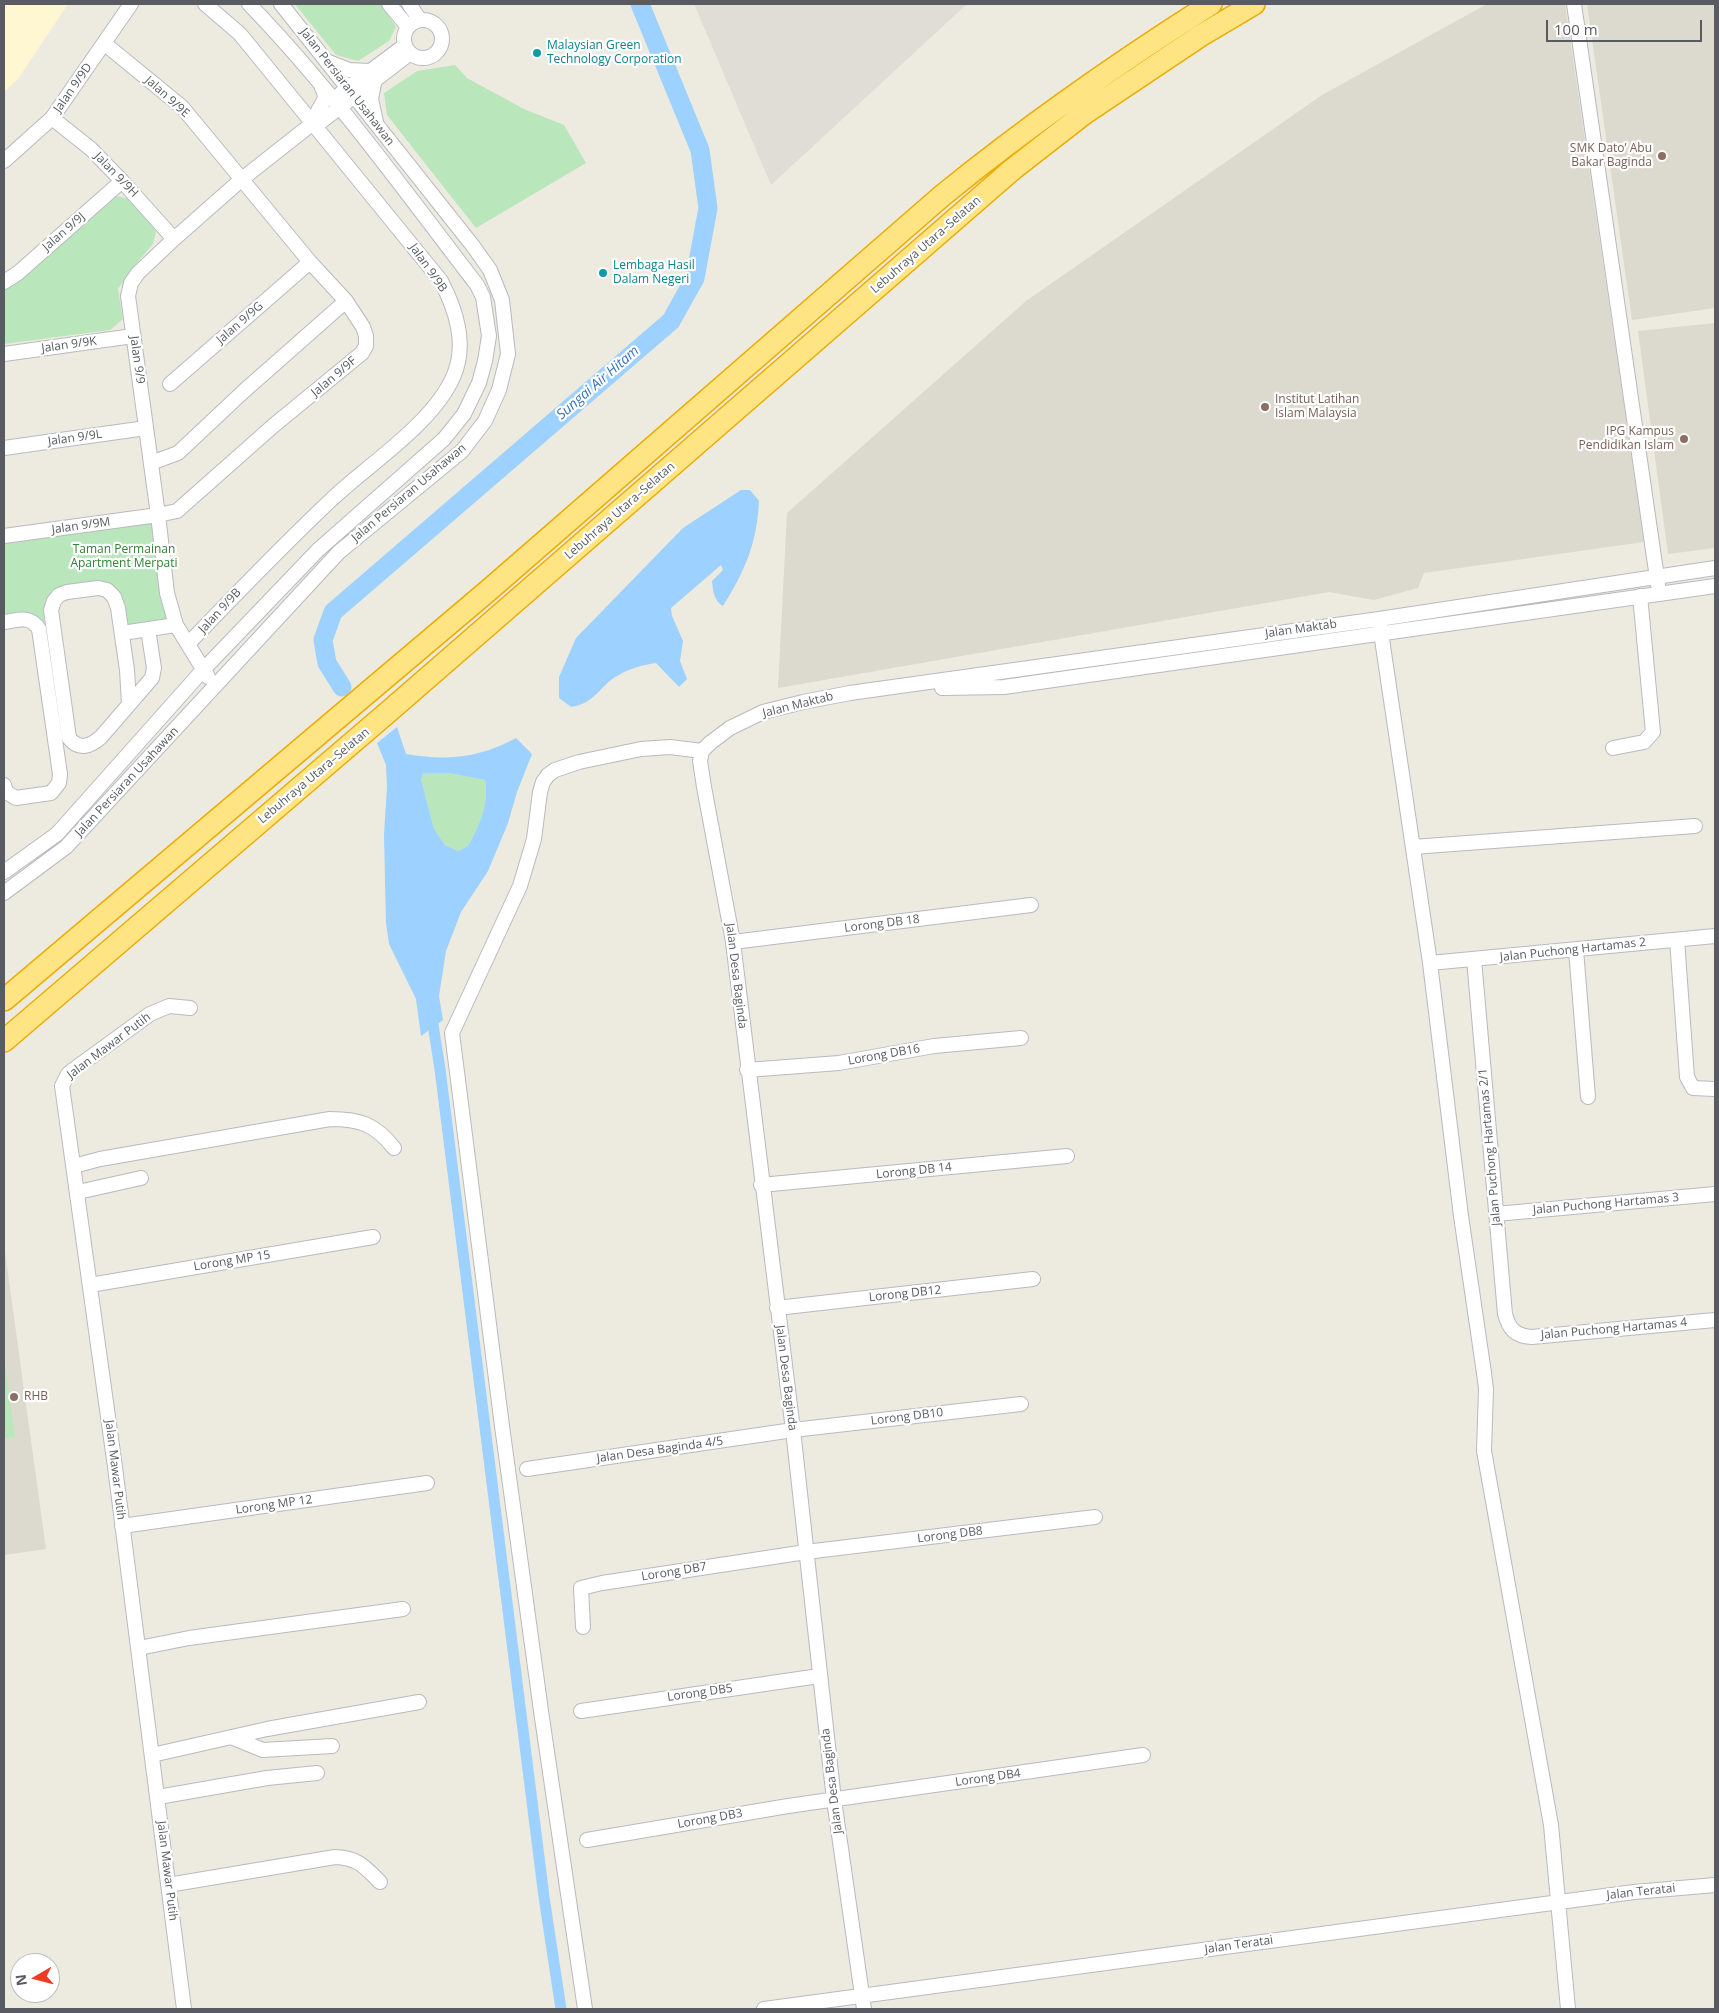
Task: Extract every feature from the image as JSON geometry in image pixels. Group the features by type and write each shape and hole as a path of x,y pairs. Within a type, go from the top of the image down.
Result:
{"highway":[{"name":"Lebuhraya Utara–Selatan","path":"4,1000 367,695 942,195 1001,148 1211,4"},
{"name":"Lebuhraya Utara–Selatan","path":"4,1041 387,714 1013,169 1085,113 1200,36 1254,4"}],"street":[{"name":"Jalan 9/9D","path":"4,161 52,118 131,4"},
{"name":"Jalan 9/9B","path":"188,644 333,498 428,415 444,396 454,375 459,358 459,333 454,306 441,281 323,135 317,119 300,108 240,34 205,4"},
{"name":"Jalan Persiaran Usahawan","path":"4,872 57,834 203,670 318,550 444,439 464,414 479,383 489,336 483,297 478,285 336,103 281,37 249,4"},
{"name":"Jalan Persiaran Usahawan","path":"4,893 66,847 339,552 462,451 485,421 499,390 508,354 505,314 494,277 473,246 281,4"},
{"path":"389,4 414,24"},
{"path":"408,4 414,24"},
{"path":"1574,4 1659,594"},
{"path":"428,21 439,28 441,46 433,56 425,59 417,58 407,50 404,35 414,24 428,21"},
{"name":"Jalan 9/9E","path":"105,44 182,107 242,179"},
{"name":"Jalan 9/9","path":"215,688 176,624 167,593 128,296 131,283 138,273 174,239 242,179 350,92 407,50"},
{"path":"325,61 349,70 373,75 372,99 377,126"},
{"path":"317,119 326,97 322,86"},
{"path":"317,119 337,115 352,123"},
{"name":"Jalan 9/9H","path":"52,118 90,149 122,180 174,239"},
{"name":"Jalan 9/9F","path":"158,515 170,513 183,506 273,426 362,353 366,346 366,336 363,327 346,301 310,262 242,179"},
{"name":"Jalan 9/9J","path":"4,282 18,272 122,180"},
{"name":"Jalan 9/9G","path":"170,384 310,262"},
{"path":"151,463 178,453 244,391 346,301"},
{"name":"Jalan 9/9K","path":"4,354 133,336"},
{"name":"Jalan 9/9L","path":"4,448 146,428"},
{"name":"Jalan 9/9M","path":"4,536 158,515"},
{"name":"Jalan Maktab","path":"1380,625 1715,568"},
{"name":"Jalan Maktab","path":"701,756 730,728 763,712 850,692 1380,625 1715,586"},
{"path":"129,704 122,633 118,608 114,597 107,590 98,588 67,592 59,595 54,601 51,610 70,738 73,743 79,746 94,743 129,704 152,678 148,629"},
{"path":"1613,748 1644,742 1653,732 1640,596"},
{"path":"4,622 28,620 34,622 39,629 60,774 59,783 51,793 16,798 6,792 4,785"},
{"path":"122,633 176,624"},
{"path":"1380,625 1430,963 1461,1216 1486,1389 1484,1451 1551,1825 1568,2009"},
{"path":"585,2009 542,1718 502,1426 452,1033 520,886 534,839 540,792 543,782 548,775 555,770 579,762 641,749 670,746 701,756"},
{"name":"Jalan Desa Baginda","path":"701,756 732,942 793,1430 834,1800 863,2003"},
{"path":"1413,847 1695,826"},
{"name":"Lorong DB 18","path":"732,942 1031,905"},
{"name":"Jalan Puchong Hartamas 2","path":"1430,963 1715,936"},
{"path":"1677,940 1686,1077 1693,1088 1715,1089"},
{"path":"1576,950 1588,1097"},
{"name":"Jalan Puchong Hartamas 2/1","path":"1474,959 1505,1314 1508,1325 1514,1333"},
{"name":"Jalan Mawar Putih","path":"184,2009 139,1648 78,1192 62,1092 64,1080 68,1074 150,1014 169,1006 190,1008"},
{"name":"Lorong DB16","path":"747,1070 839,1063 934,1046 1020,1038"},
{"path":"74,1166 100,1159 330,1119 346,1119 374,1128 394,1148"},
{"name":"Lorong DB 14","path":"762,1185 1067,1156"},
{"path":"78,1192 141,1178"},
{"name":"Jalan Puchong Hartamas 3","path":"1496,1214 1715,1194"},
{"name":"Lorong MP 15","path":"90,1285 373,1237"},
{"name":"Lorong DB12","path":"777,1308 1033,1280"},
{"name":"Jalan Puchong Hartamas 4","path":"1514,1333 1532,1337 1715,1320"},
{"name":"Lorong DB10","path":"793,1430 1021,1404"},
{"name":"Jalan Desa Baginda 4/5","path":"527,1469 793,1430"},
{"name":"Lorong MP 12","path":"122,1526 427,1484"},
{"name":"Lorong DB8","path":"806,1552 1094,1517"},
{"name":"Lorong DB7","path":"583,1627 581,1588 806,1552"},
{"path":"139,1648 189,1638 403,1610"},
{"name":"Lorong DB5","path":"580,1711 819,1676"},
{"path":"152,1755 267,1729 419,1702"},
{"path":"231,1737 263,1750 332,1746"},
{"name":"Lorong DB4","path":"834,1800 1143,1755"},
{"path":"158,1797 266,1778 317,1772"},
{"name":"Lorong DB3","path":"587,1840 780,1807 834,1800"},
{"path":"168,1886 334,1857 356,1860 380,1882"},
{"name":"Jalan Teratai","path":"764,2009 863,2003 1558,1902 1634,1892 1715,1885"}],"shaded area":[{"path":"4,4 68,4 18,79 4,92"},
{"path":"694,4 967,4 771,185"},
{"name":"Institut Latihan Islam Malaysia","path":"1487,4 1565,4 1644,542 1424,573 1418,588 1374,600 1329,592 778,688 787,513 1026,301 1322,95"},
{"name":"SMK Dato’ Abu Bakar Baginda","path":"1587,4 1715,4 1715,308 1632,320"},
{"name":"IPG Kampus Pendidikan Islam","path":"1715,323 1715,548 1668,554 1638,331"},
{"name":"RHB","path":"4,1245 46,1549 4,1555"}],"green space":[{"path":"295,4 381,4 396,27 389,41 358,61 336,55"},
{"path":"455,65 467,78 524,109 564,125 586,163 476,228 387,115 384,93 417,71"},
{"path":"117,196 129,199 156,231 153,244 118,289 123,319 110,330 4,344 4,290"},
{"name":"Taman Permainan Apartment Merpati","path":"158,515 176,625 122,633 107,590 67,592 51,610 39,629 4,622 4,536"},
{"path":"424,773 449,773 485,780 485,807 468,846 458,851 445,845 434,829 421,779"},
{"path":"4,1358 15,1437 4,1438"}],"water":[{"path":"741,490 750,490 759,501 758,516 753,543 744,568 731,593 723,606 714,595 712,581 723,570 721,565 671,608 672,616 683,641 680,661 687,679 679,687 656,663 637,667 612,679 593,698 580,705 571,707 559,698 559,677 576,638 683,528"},
{"path":"397,727 406,754 449,757 476,754 503,745 516,738 532,754 517,792 508,823 488,871 461,912 446,951 439,996 443,1020 421,1036 416,999 389,944 386,923 384,835 387,787 386,765 377,743","holes":["424,773 449,773 485,780 486,798 480,822 468,846 458,851 445,845 434,829 421,779"]}],"waterway":[{"name":"Sungai Air Hitam","path":"342,687 327,663 323,640 333,612 671,321 695,278 708,208 700,150 640,4"},
{"path":"431,1012 440,1069 544,1897 561,2009"}],"place":[{"name":"Malaysian Green Technology Corporation","path":"537,53"},
{"name":"SMK Dato’ Abu Bakar Baginda","path":"1662,156"},
{"name":"Lembaga Hasil Dalam Negeri","path":"603,273"},
{"name":"Institut Latihan Islam Malaysia","path":"1265,407"},
{"name":"IPG Kampus Pendidikan Islam","path":"1684,439"},
{"name":"RHB","path":"14,1397"}]}
